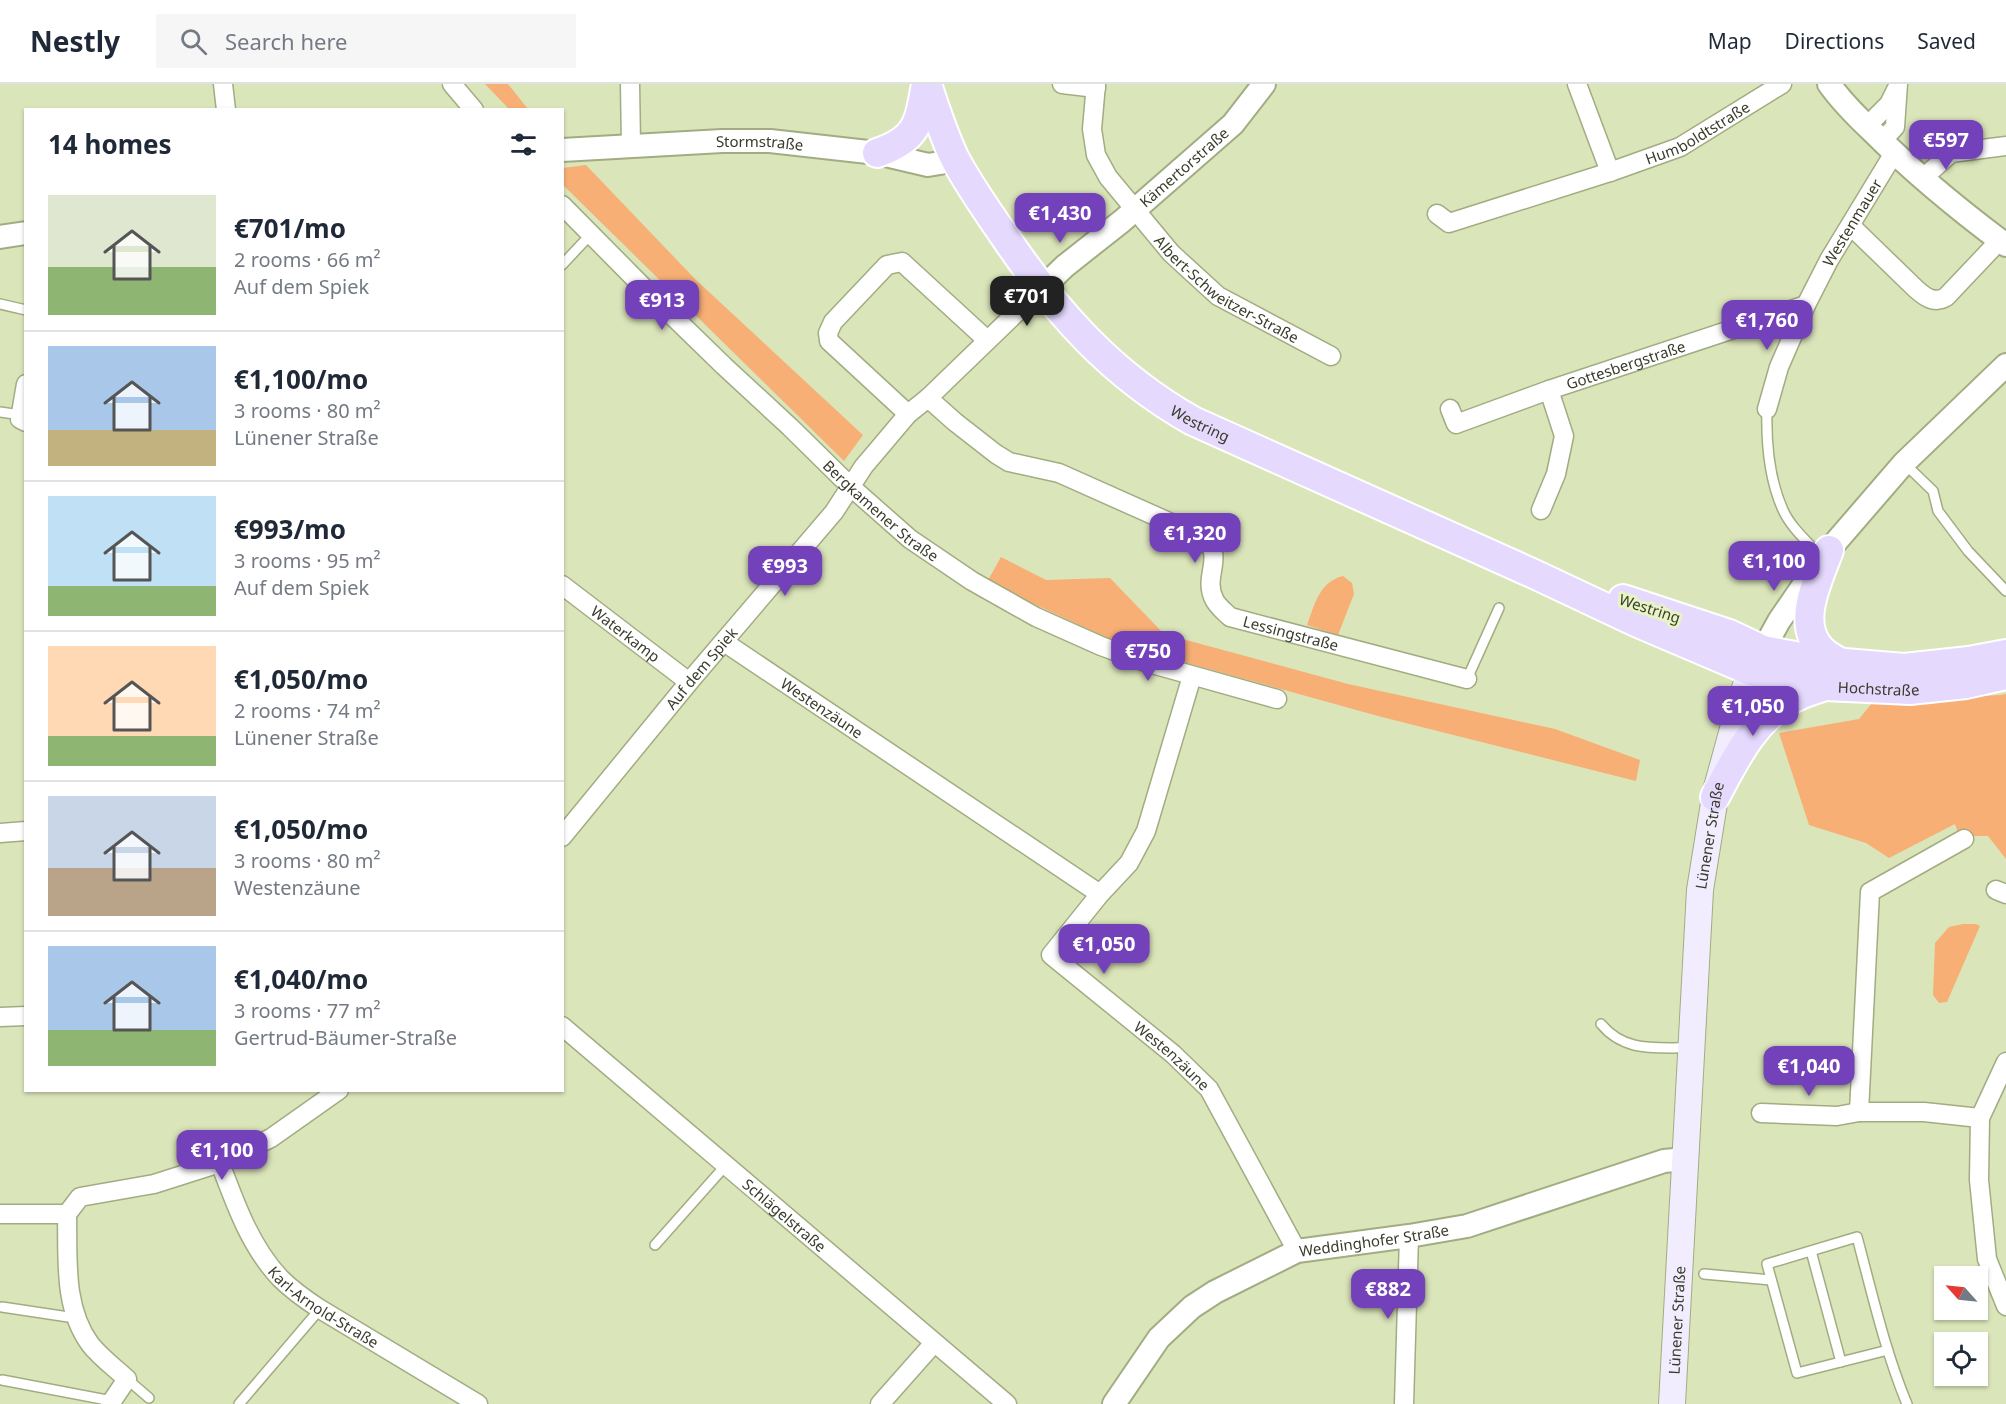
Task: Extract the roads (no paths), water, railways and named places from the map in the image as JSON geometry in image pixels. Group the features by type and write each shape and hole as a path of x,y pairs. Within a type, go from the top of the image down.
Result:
{"main road":[{"path":"877,153 894,147 908,138 917,124 927,84"},
{"name":"Westring","path":"927,84 943,131 976,195 1041,289 1095,350 1144,391 1206,428 1534,574 1636,622 1757,660"},
{"path":"1825,554 1812,597 1808,622 1823,652 1841,663"},
{"name":"Hochstraße","path":"1757,660 1796,657 1904,668 1969,662 2006,654"},
{"name":"Hochstraße","path":"1757,660 1825,686 1910,690 1966,684 2006,675"},
{"name":"Lünener Straße","path":"1672,1404 1700,890 1715,797 1741,700 1757,660"},
{"path":"1715,797 1736,758 1755,730 1770,715 1792,699 1825,686"}],"street":[{"path":"223,84 226,108"},
{"path":"452,84 472,108"},
{"path":"630,84 631,145"},
{"path":"1062,84 1096,86"},
{"name":"Kämertorstraße","path":"1041,289 1065,266 1136,209 1233,124 1264,84"},
{"path":"1577,84 1610,172"},
{"name":"Humboldtstraße","path":"1437,214 1449,223 1610,172 1680,147 1782,84"},
{"path":"1830,84 1847,106 1881,140 1923,178 2003,242 1946,297 1933,300 1925,297 1916,289 1851,226"},
{"name":"Albert-Schweitzer-Straße","path":"1096,86 1092,129 1096,155 1108,177 1171,253 1218,297 1331,356"},
{"name":"Westenmauer","path":"1767,409 1779,367 1806,305 1829,260 1851,226 1881,140 1895,127 1897,87"},
{"name":"Stormstraße","path":"564,150 722,141 770,141 877,153 928,165 955,157"},
{"path":"1923,178 1938,162 1951,153 2006,146"},
{"name":"Bergkamener Straße","path":"564,206 660,304 851,487 910,539 972,581 1036,617 1101,646 1145,662 1277,699"},
{"path":"0,237 24,233"},
{"path":"908,414 829,341 828,333 833,322 887,265 902,262 987,340"},
{"name":"Auf dem Spiek","path":"564,835 689,682 834,512 864,466 908,414 928,398 1041,289"},
{"name":"Gottesbergstraße","path":"1449,409 1456,424 1549,390 1806,305"},
{"name":"Lünener Straße","path":"1757,660 1779,621 1825,554 1904,463 2006,365"},
{"name":"Gottesbergstraße","path":"1541,510 1556,474 1564,436 1549,390"},
{"name":"Lessingstraße","path":"928,398 955,422 1009,462 1059,472 1207,539 1213,546 1215,559 1210,580 1214,600 1230,617 1467,680"},
{"name":"Waterkamp","path":"564,587 689,682"},
{"name":"Westenzäune","path":"723,642 1100,894"},
{"name":"Westenzäune","path":"1192,675 1146,831 1129,863 1100,894 1051,955 1173,1054 1209,1089 1297,1251"},
{"path":"0,833 24,831"},
{"path":"1859,1112 1870,892 1964,839"},
{"path":"0,1017 24,1016"},
{"name":"Schlägelstraße","path":"564,1028 1007,1404"},
{"path":"2006,1062 1980,1118 1979,1180 1987,1258 2006,1306"},
{"path":"111,1402 127,1379 91,1344 75,1318 70,1293 67,1214 80,1197 154,1184 220,1163 271,1138 336,1092"},
{"path":"1761,1113 1836,1116 1859,1112 1924,1112 1980,1118"},
{"name":"Weddinghofer Straße","path":"1114,1404 1159,1338 1192,1307 1215,1292 1297,1251 1467,1226 1664,1161 1685,1159"},
{"name":"Karl-Arnold-Straße","path":"220,1163 240,1216 268,1263 280,1278 320,1309 478,1404"},
{"path":"0,1214 67,1214"},
{"path":"1404,1404 1409,1236"},
{"path":"880,1404 934,1343"}],"lane":[{"path":"564,263 591,234"},
{"path":"0,304 24,310"},
{"name":"Westenmauer","path":"1767,409 1766,441 1773,477 1783,510 1792,525 1825,554"},
{"path":"0,411 23,419"},
{"path":"1904,463 1933,491 1938,511 1968,551 2006,591"},
{"path":"1467,680 1499,608"},
{"path":"1601,1024 1617,1040 1628,1045 1690,1048"},
{"path":"655,1245 726,1165"},
{"path":"1888,1350 1797,1373 1767,1264 1857,1237 1888,1350 1895,1376 1907,1404"},
{"path":"1810,1251 1841,1362"},
{"path":"1704,1274 1771,1280"},
{"path":"2,1307 75,1318"},
{"path":"239,1404 320,1309"},
{"path":"127,1379 149,1398"},
{"path":"2,1380 111,1402"}]}
